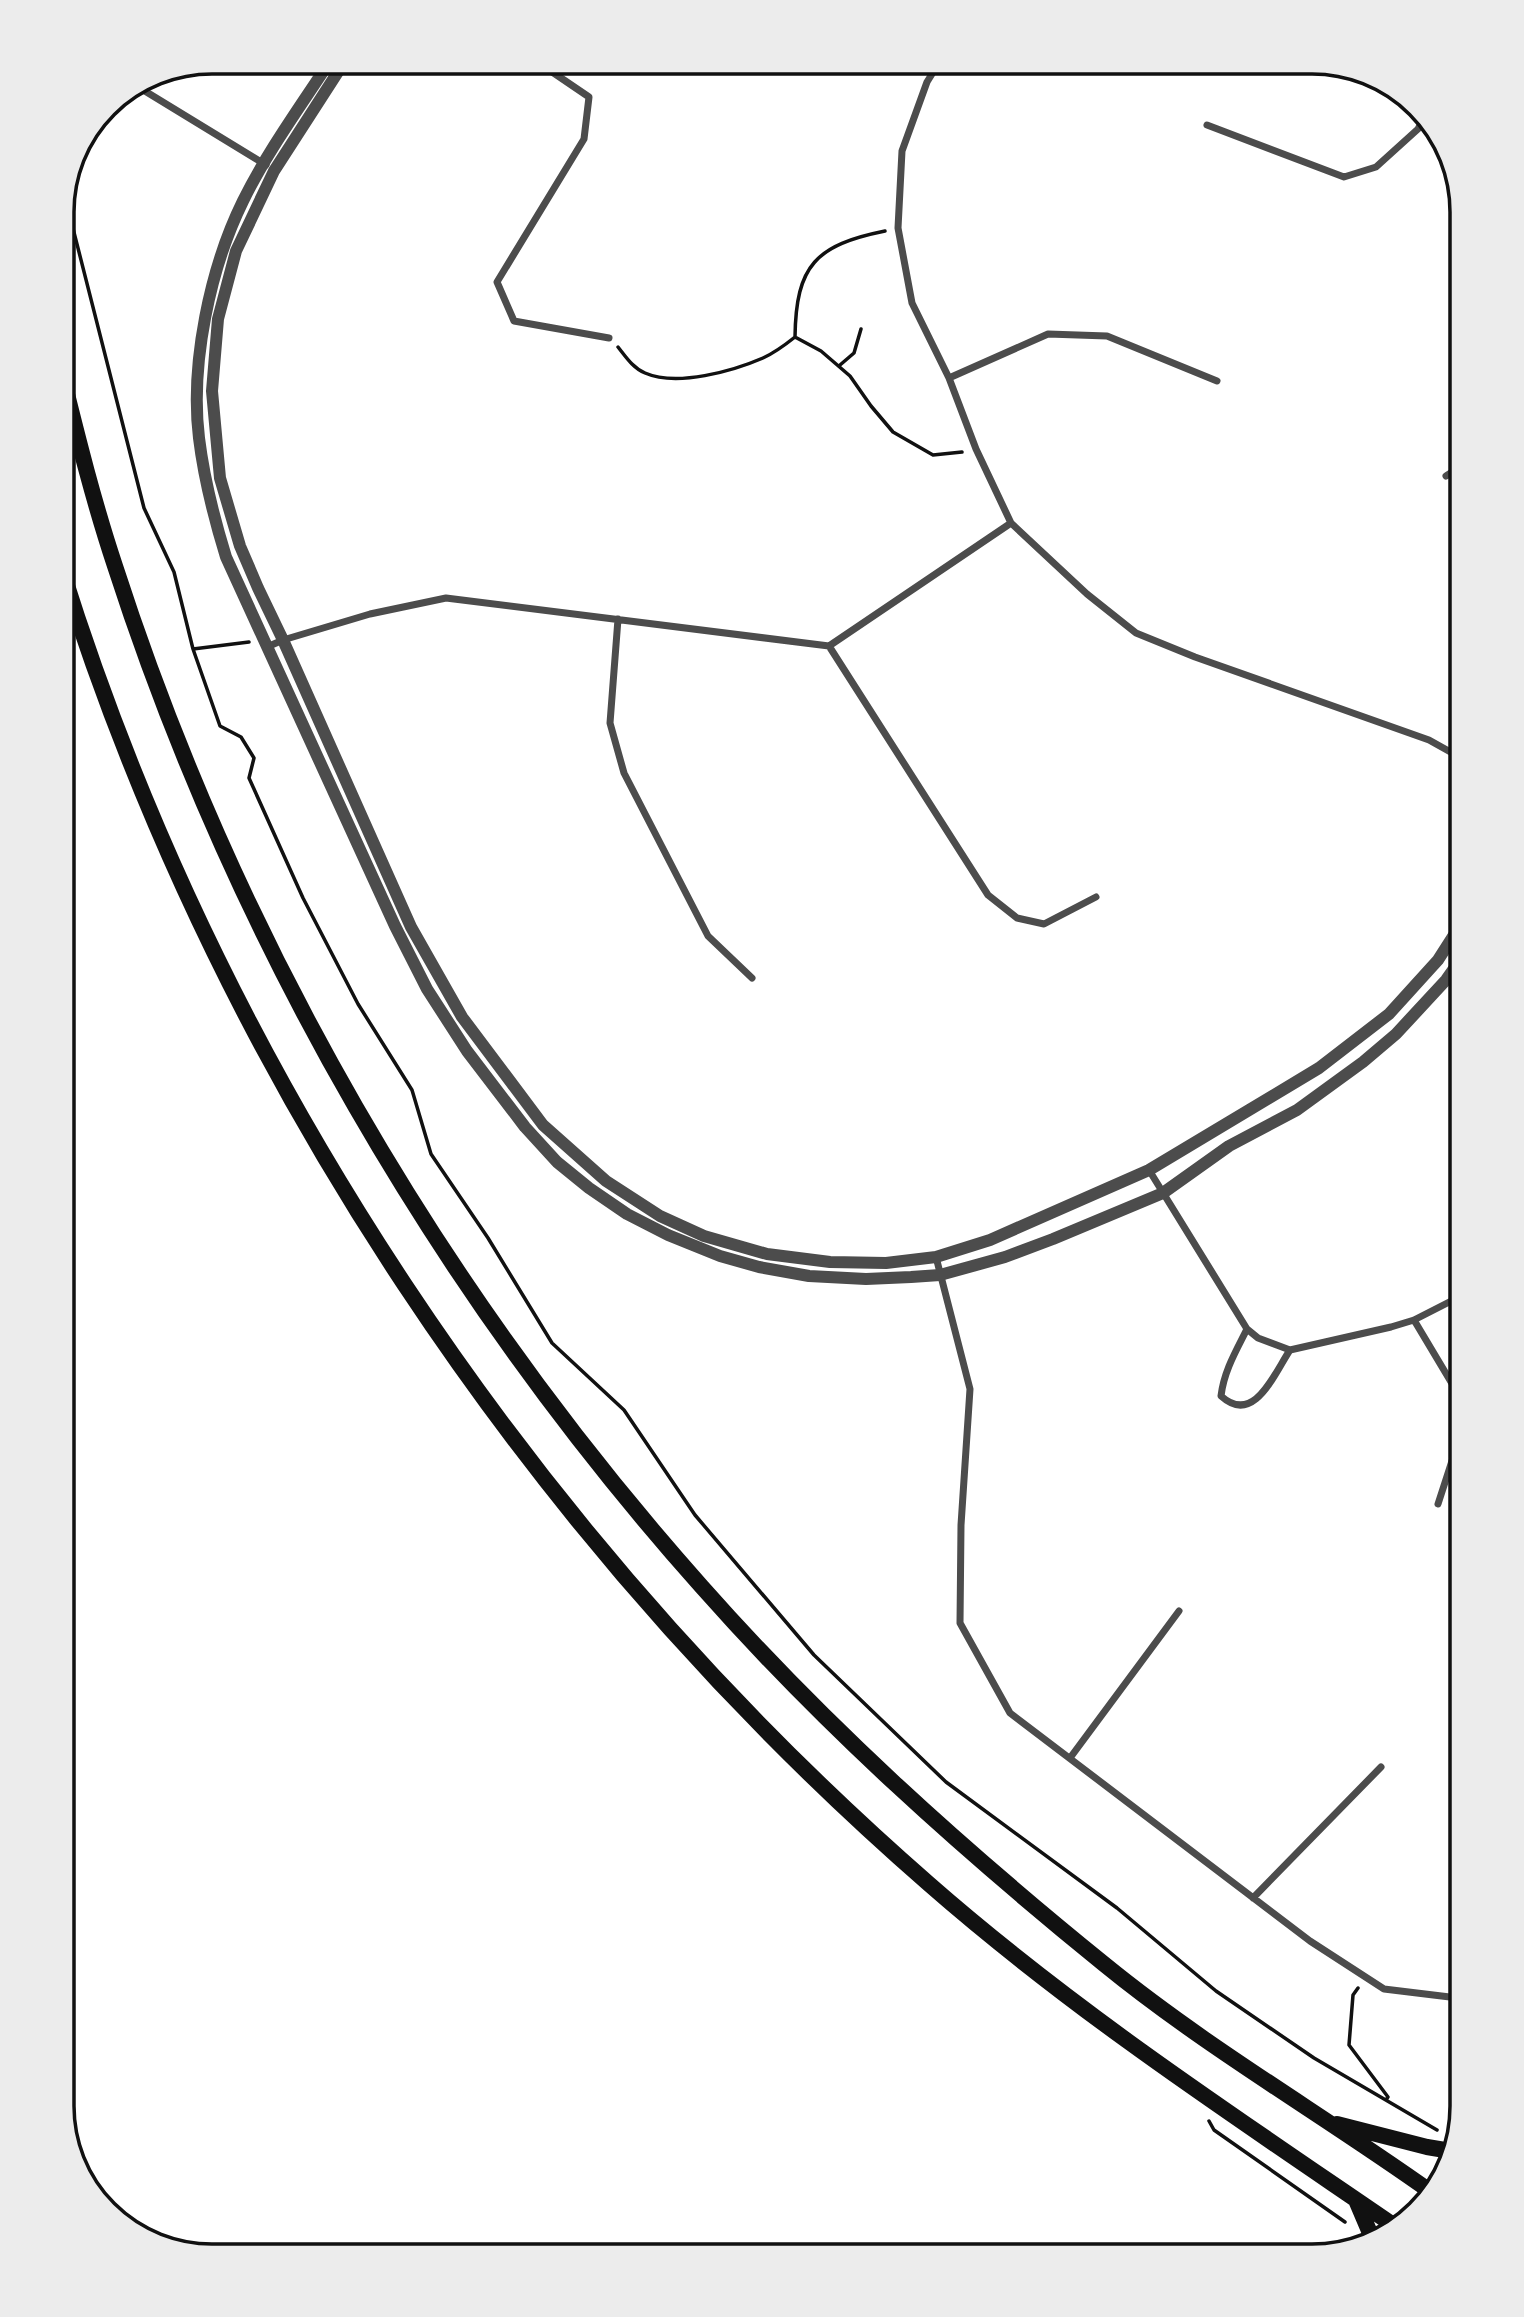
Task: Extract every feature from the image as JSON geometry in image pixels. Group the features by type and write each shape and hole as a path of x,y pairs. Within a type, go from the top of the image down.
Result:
{"main road":[{"path":"74,422 89,483 146,656 178,741 251,907 310,1023 380,1147 435,1235 530,1374 585,1447 702,1587 763,1654 892,1782 963,1846 1107,1967 1183,2023 1424,2187"},
{"path":"74,605 97,673 166,845 252,1023 329,1162 384,1252 443,1340 545,1479 603,1551 726,1689 857,1819 929,1884 1003,1947 1157,2064 1388,2221"},
{"path":"1324,2121 1427,2147 1445,2144"},
{"path":"1356,2200 1369,2231"}],"street":[{"path":"323,74 269,167 236,251 218,318 212,391 220,478 240,546 411,927 462,1017 543,1125 607,1181 660,1216 704,1236 767,1254 830,1262 886,1263 936,1257 990,1240 1149,1170 1320,1068 1389,1014 1438,960 1450,941"},
{"path":"336,74 243,201 225,244 210,292 202,338 198,397 198,435 210,505 226,557 395,926 427,989 442,1015 500,1096 557,1162 589,1188 627,1214 668,1235 720,1256 759,1267 809,1276 866,1279 940,1275 1053,1240 1163,1193 1229,1146 1297,1110 1363,1062 1396,1034 1450,976"},
{"path":"555,74 589,97 584,139 497,282 514,321 610,338"},
{"path":"932,74 902,151 898,228 912,303 949,377 976,449 1011,523 1087,594 1136,633 1195,657 1429,740 1450,752"},
{"path":"145,91 269,167"},
{"path":"1207,125 1344,177 1376,167 1420,125"},
{"path":"949,377 1048,334 1107,336 1217,381"},
{"path":"1446,477 1450,474"},
{"path":"267,647 370,614 446,598 829,646 1011,523"},
{"path":"618,619 610,723 624,773 708,936 752,978"},
{"path":"829,646 988,895 1017,918 1044,924 1096,897"},
{"path":"1149,1170 1247,1329 1258,1338 1290,1350 1391,1327 1414,1320 1450,1302"},
{"path":"936,1257 970,1388 961,1525 960,1623 1010,1713 1310,1941 1366,1978 1384,1989 1450,1997"},
{"path":"1414,1320 1450,1380"},
{"path":"1247,1329 1222,1386 1221,1396 1231,1405 1247,1406 1258,1399 1290,1350"},
{"path":"1438,1504 1450,1467"},
{"path":"1070,1758 1179,1612"},
{"path":"1254,1898 1381,1768"}],"path":[{"path":"795,337 796,306 803,283 811,265 822,253 865,235 898,228"},
{"path":"74,232 144,508 174,572 193,649 220,726 241,737 254,758 249,778 303,898 358,1004 412,1090 431,1154 488,1238 552,1343 624,1410 695,1515 814,1655 946,1782 1117,1908 1216,1992 1314,2058 1386,2100 1446,2141"},
{"path":"839,366 854,353 861,329"},
{"path":"610,338 632,365 646,374 677,379 728,370 765,358 795,337"},
{"path":"795,337 821,351 839,366 850,376 870,406 893,432 914,445 933,455 976,449"},
{"path":"193,649 257,640 267,647"},
{"path":"1366,1978 1353,1995 1349,2045 1388,2097 1386,2100"},
{"path":"1209,2120 1214,2130 1351,2227"}]}
